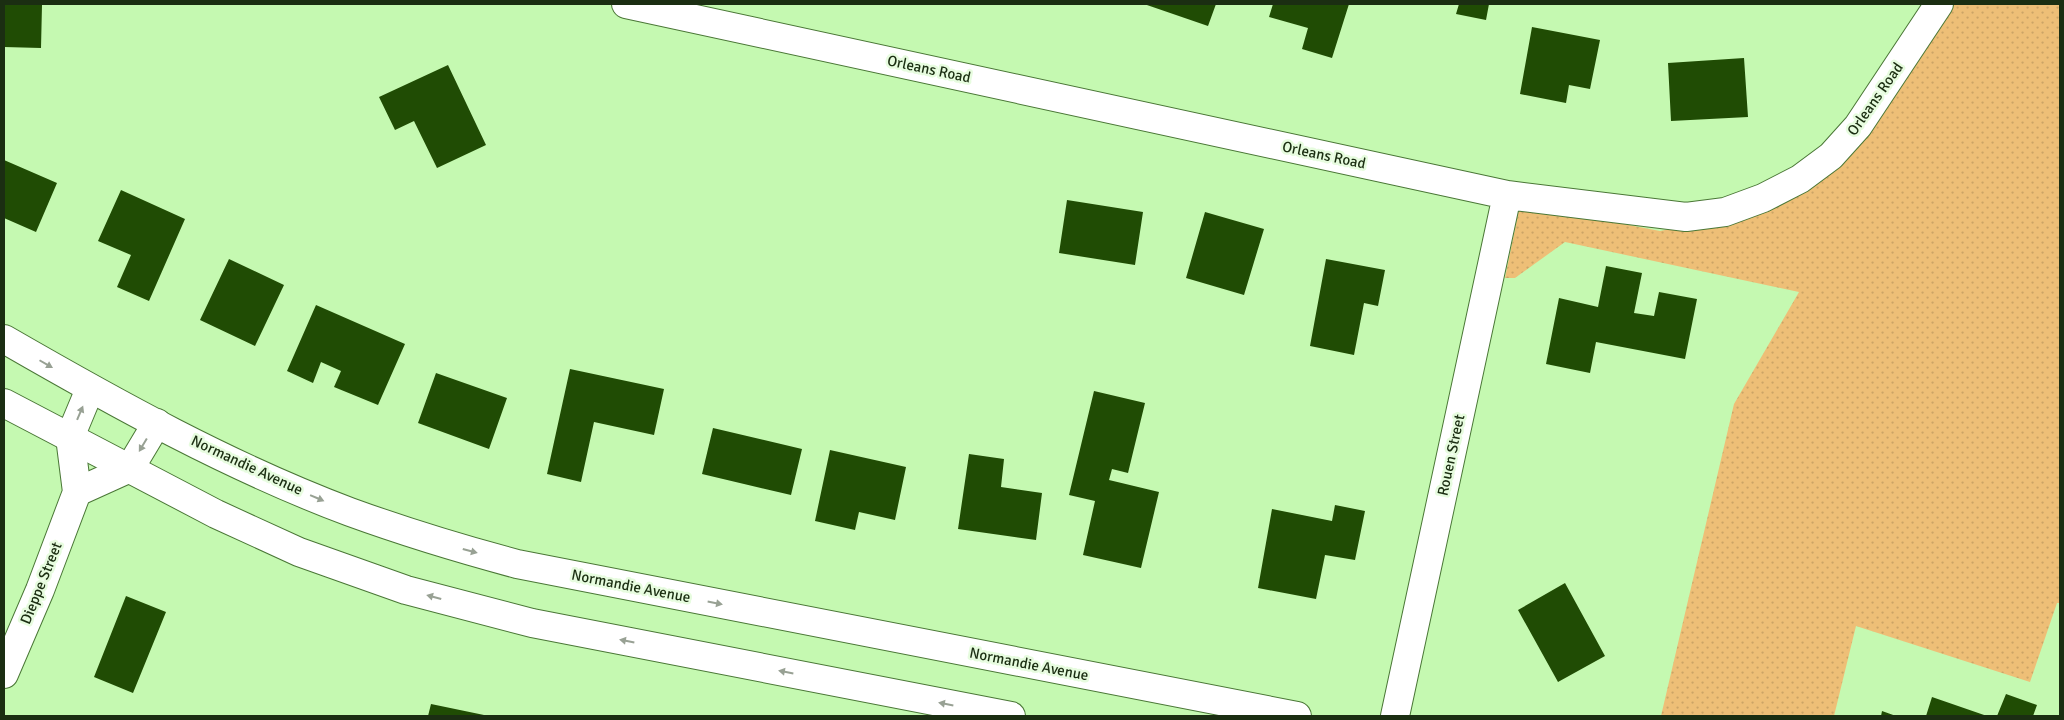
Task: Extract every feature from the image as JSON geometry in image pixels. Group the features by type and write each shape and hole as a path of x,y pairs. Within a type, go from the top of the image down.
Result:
{"street":[{"name":"Orleans Road","path":"626,4 1507,194 1686,217 1725,212 1763,198 1800,178 1831,156 1858,126 1939,4"},
{"name":"Rouen Street","path":"1395,716 1507,194"},
{"name":"Normandie Avenue","path":"4,340 90,389 247,468 349,511 435,542 517,564 1297,716"},
{"name":"Dieppe Street","path":"4,674 40,590 76,492 70,437 90,389"},
{"path":"4,403 216,514 299,552 406,590 532,623 1011,716"},
{"path":"76,492 130,468 157,423"}],"shaded area":[{"path":"1940,4 2060,4 2060,603 2057,603 2030,682 1856,626 1834,716 1661,716 1734,404 1799,292 1565,242 1515,278 1505,278 1520,204 1660,231 1731,217 1820,170"}],"building":[{"path":"4,4 42,5 41,48 4,47"},
{"path":"1144,4 1216,4 1208,26"},
{"path":"1273,4 1349,4 1332,58 1302,49 1308,28 1269,17"},
{"path":"1459,4 1489,4 1486,20 1456,14"},
{"path":"1532,27 1600,40 1590,89 1569,85 1566,103 1520,94"},
{"path":"1744,58 1748,117 1671,121 1668,63"},
{"path":"448,65 486,145 437,168 414,121 395,130 379,97"},
{"path":"4,160 57,183 36,232 4,218"},
{"path":"121,190 185,219 149,301 117,287 131,255 98,241"},
{"path":"1067,200 1143,212 1135,265 1059,253"},
{"path":"1205,212 1264,229 1244,295 1186,278"},
{"path":"229,259 284,285 255,346 200,320"},
{"path":"1326,259 1385,270 1378,306 1364,303 1354,355 1310,346"},
{"path":"1606,266 1642,273 1634,313 1654,316 1659,292 1697,299 1685,359 1596,342 1590,373 1546,364 1559,298 1598,307"},
{"path":"316,305 405,344 378,405 334,387 341,371 321,362 313,383 287,371"},
{"path":"570,369 664,389 654,435 594,422 581,482 547,474"},
{"path":"436,373 507,398 489,449 418,423"},
{"path":"1094,391 1145,403 1128,473 1112,469 1109,480 1159,492 1141,568 1083,555 1095,501 1069,495"},
{"path":"713,428 802,449 791,495 702,474"},
{"path":"830,450 906,467 895,520 859,512 855,530 815,521"},
{"path":"969,454 1004,459 1001,487 1042,493 1036,540 958,529"},
{"path":"1335,505 1365,511 1355,560 1325,555 1316,599 1258,588 1272,509 1332,521"},
{"path":"1565,583 1605,656 1558,682 1518,610"},
{"path":"126,596 166,612 133,693 94,677"},
{"path":"2006,694 2037,705 2033,716 1997,716"},
{"path":"1932,697 1987,716 1926,716"},
{"path":"431,704 484,715 484,716 428,716"},
{"path":"1882,711 1896,716 1881,716"}]}
